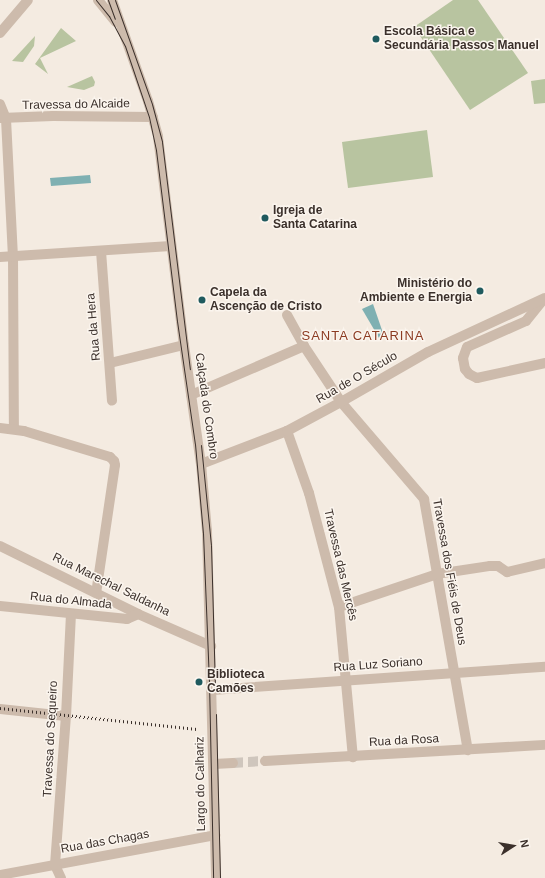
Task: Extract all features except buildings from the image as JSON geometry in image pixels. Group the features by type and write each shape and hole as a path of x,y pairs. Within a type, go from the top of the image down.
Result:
{"street":[{"path":"0,33 28,0"},
{"path":"112,0 128,46"},
{"path":"102,1 116,22 128,46"},
{"name":"Calçada do Combro","path":"128,46 153,117 161,157 171,246 201,464 207,531 212,690"},
{"path":"0,104 3,118 13,256 14,430"},
{"name":"Travessa do Alcaide","path":"3,118 52,116 153,117"},
{"path":"0,257 101,252 171,246"},
{"name":"Rua da Hera","path":"101,252 112,401"},
{"path":"544,298 526,321 467,347 463,358 465,368 469,374 477,378 545,363"},
{"name":"Rua de O Século","path":"201,464 287,431 428,352 544,298"},
{"name":"Travessa dos Fiéis de Deus","path":"287,315 304,346 341,402 424,499 468,750"},
{"path":"110,363 184,345"},
{"path":"191,395 304,346"},
{"path":"0,428 14,430 110,457 114,460 96,593"},
{"name":"Travessa das Mercês","path":"287,431 309,493 339,607 353,757"},
{"name":"Rua Marechal Saldanha","path":"0,546 138,614 211,646"},
{"path":"339,607 437,574 490,566 498,566 507,572 545,563"},
{"name":"Rua do Almada","path":"0,606 127,619 138,614"},
{"name":"Travessa do Sequeiro","path":"55,865 66,716 71,614"},
{"name":"Rua Luz Soriano","path":"212,690 545,667"},
{"name":"Largo do Calhariz","path":"212,690 216,878"},
{"path":"0,709 66,716"},
{"name":"Rua da Rosa","path":"265,761 545,745"},
{"path":"214,764 233,763"},
{"name":"Rua das Chagas","path":"0,875 215,835"},
{"path":"55,865 61,878"}],"green space":[{"path":"453,0 478,0 528,73 470,110 414,27"},
{"path":"61,28 76,41 40,58 48,74 35,64"},
{"path":"35,36 34,46 23,62 12,61"},
{"path":"92,76 95,82 94,86 84,90 67,87"},
{"path":"545,79 545,103 534,104 531,81"},
{"path":"427,130 433,177 348,188 342,142"}],"water":[{"path":"90,175 91,183 51,186 50,178"},
{"path":"373,304 384,336 379,338 362,309"}],"tunnel":[{"path":"233,763 265,761"}],"tram line":[{"path":"96,0 109,16 125,46 149,117 156,150 177,321 195,444 203,533 209,681 213,878"},
{"path":"108,0 115,19"},
{"path":"115,0 152,104 162,142 190,369"},
{"path":"201,445 211,545 215,690"},
{"path":"216,714 220,878"}],"railway":[{"path":"0,708 197,729"}],"place":[{"name":"Escola Básica e Secundária Passos Manuel","path":"376,39"},
{"name":"Igreja de Santa Catarina","path":"265,218"},
{"name":"Ministério do Ambiente e Energia","path":"480,291"},
{"name":"Capela da Ascenção de Cristo","path":"202,300"},
{"name":"Biblioteca Camões","path":"199,682"}],"district":[{"name":"SANTA CATARINA","path":"363,336"}]}
